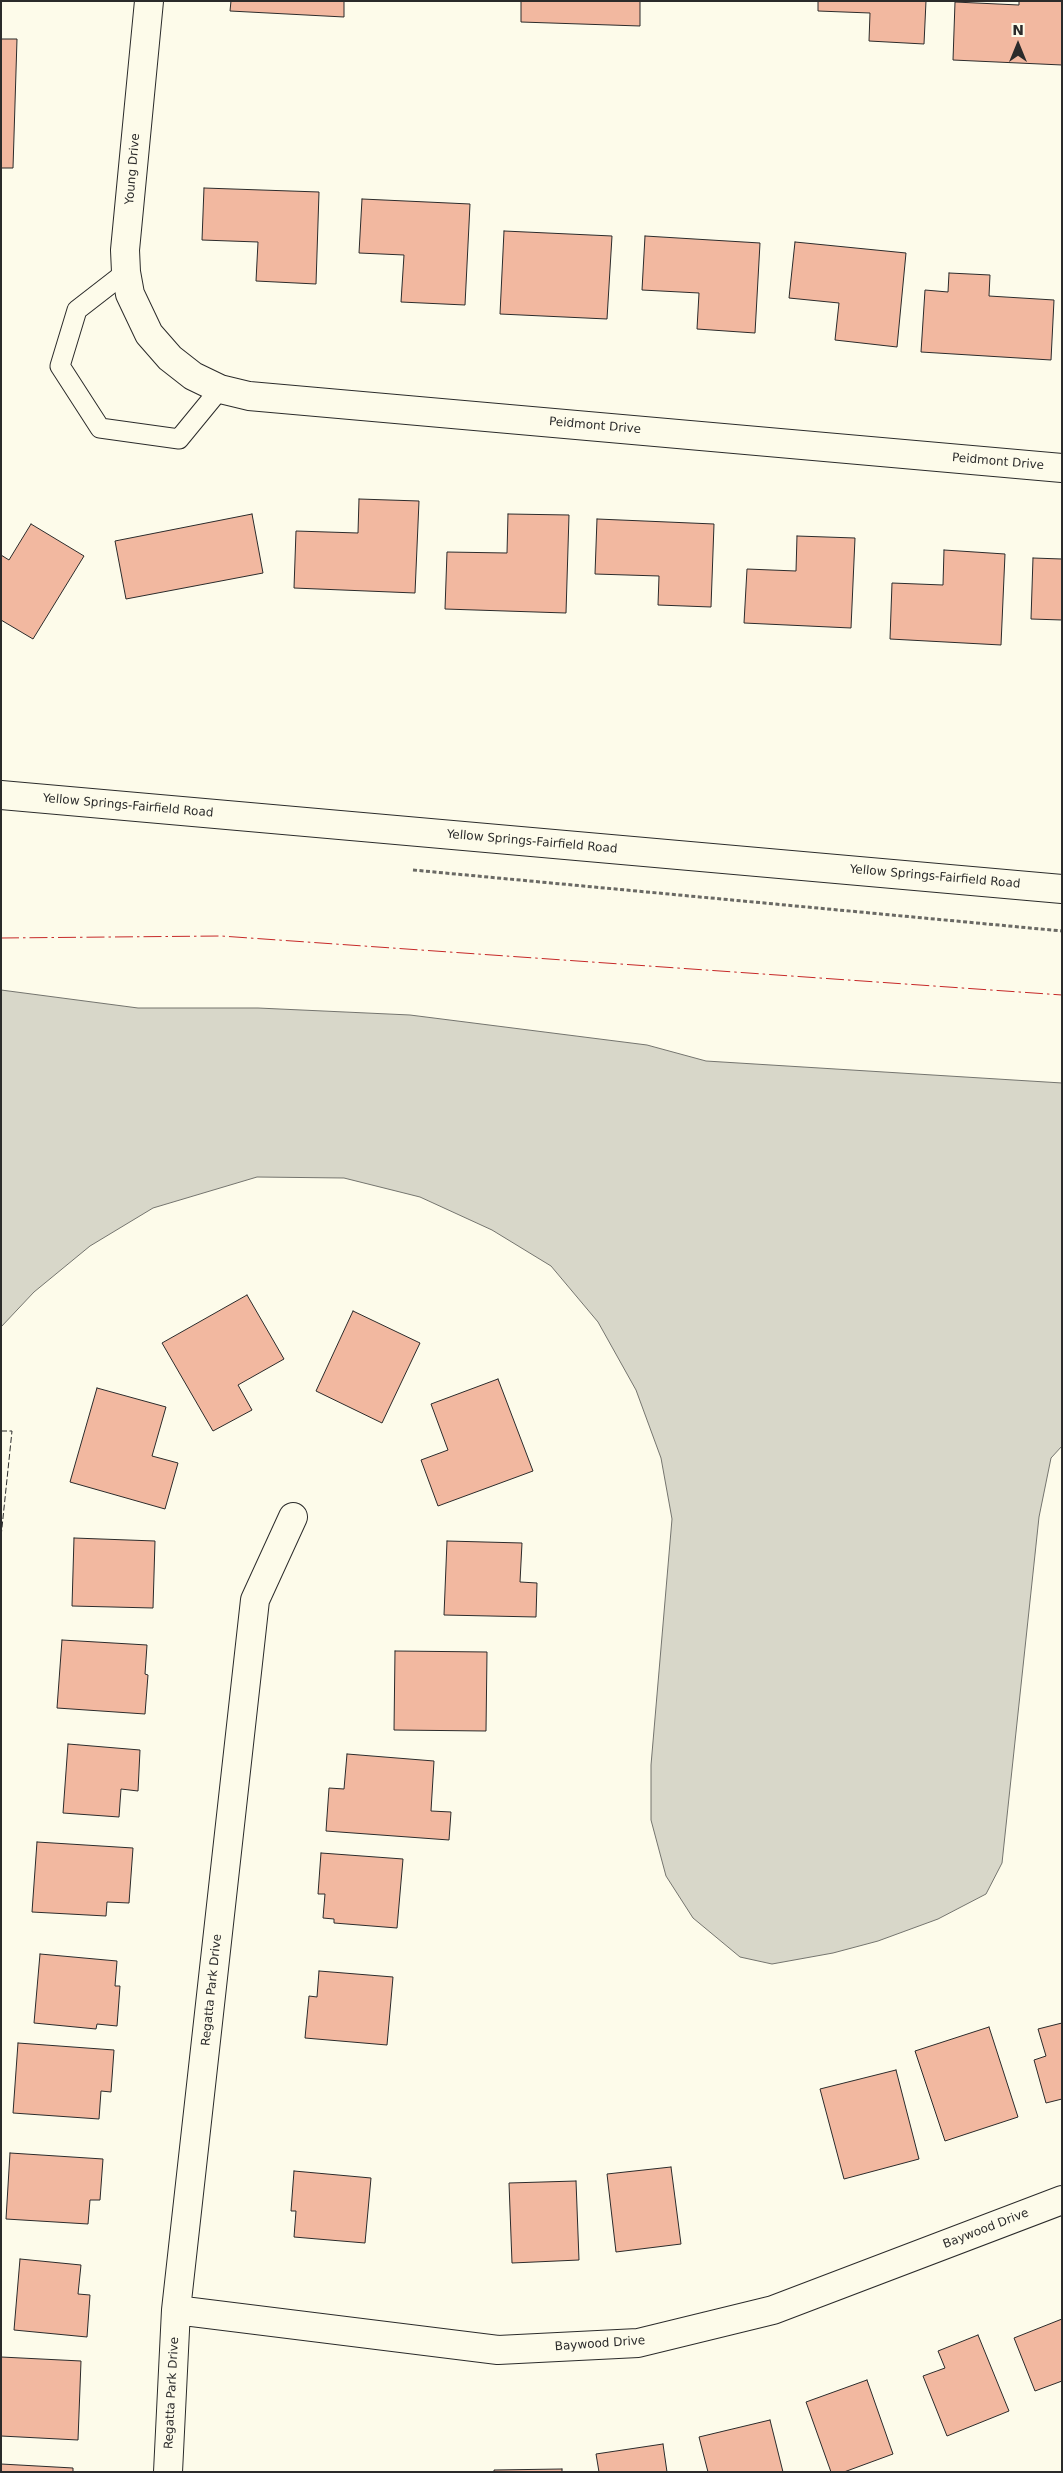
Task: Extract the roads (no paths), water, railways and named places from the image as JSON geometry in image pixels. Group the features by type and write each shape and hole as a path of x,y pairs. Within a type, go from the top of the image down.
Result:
{"street":[{"name":"Young Drive","path":"149,1 125,250 130,294 149,334"},
{"name":"Peidmont Drive","path":"149,334 170,358 193,376 220,389 249,396 1062,468"},
{"name":"Yellow Springs-Fairfield Road","path":"1,795 1062,889"},
{"name":"Regatta Park Drive","path":"168,2472 176,2310 255,1600 293,1517"},
{"name":"Baywood Drive","path":"176,2310 498,2350 638,2343 773,2310 1062,2200"}],"lane":[{"path":"126,272 77,310 60,366 100,428 179,439 220,389"}]}
